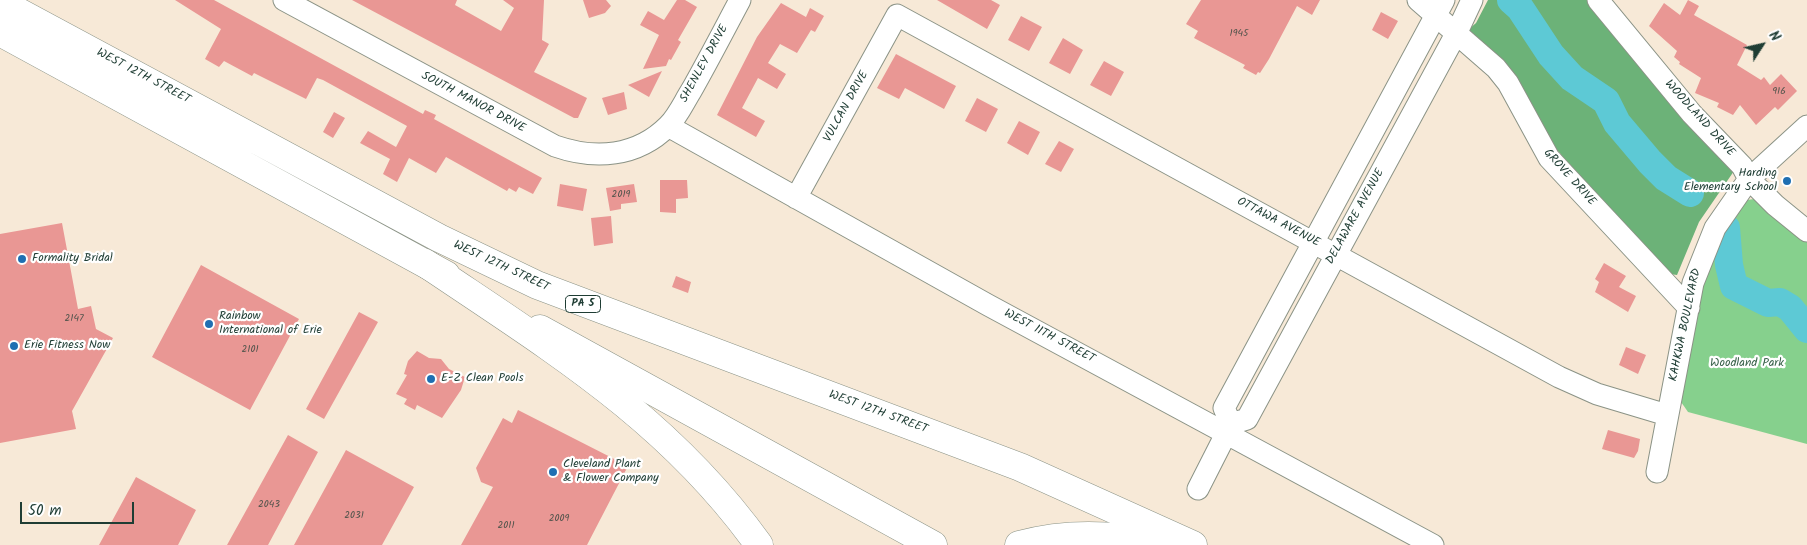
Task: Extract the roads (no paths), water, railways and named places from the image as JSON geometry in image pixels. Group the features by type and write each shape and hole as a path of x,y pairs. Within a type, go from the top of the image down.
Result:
{"main road":[{"name":"WEST 12TH STREET","path":"0,2 439,238 537,285 1020,467 1193,545"},
{"path":"0,32 425,263 656,394 933,545"},
{"path":"425,263 580,368 641,415 699,471 759,545"},
{"path":"1019,545 1079,536 1127,539 1158,545"}],"street":[{"name":"SOUTH MANOR DRIVE","path":"284,0 555,146 598,156 624,151 643,144 668,126"},
{"name":"SHENLEY DRIVE","path":"668,126 700,74 740,0"},
{"name":"GROVE DRIVE","path":"1418,0 1440,7 1457,32 1496,68 1508,83 1549,158 1689,308"},
{"name":"DELAWARE AVENUE","path":"1229,429 1247,419 1457,32 1472,0"},
{"name":"WOODLAND DRIVE","path":"1598,0 1692,114 1742,166 1749,179 1775,205 1807,230"},
{"path":"1198,489 1229,429 1224,408 1312,241 1440,7"},
{"name":"OTTAWA AVENUE","path":"897,15 1559,377 1597,394 1667,415"},
{"name":"VULCAN DRIVE","path":"796,198 897,15"},
{"name":"WEST 11TH STREET","path":"668,126 988,305 1229,429 1433,545"},
{"name":"KAHKWA BOULEVARD","path":"1657,472 1698,266 1714,228 1749,179 1807,126"}],"waterway":[{"path":"1511,0 1520,8 1551,55 1572,78 1606,101 1617,123 1650,162 1666,178 1690,193"},
{"path":"1726,228 1729,265 1734,286 1768,303 1780,302 1790,308 1807,329"}],"place":[{"name":"Harding Elementary School","path":"1787,181"},
{"name":"Formality Bridal","path":"22,259"},
{"name":"Rainbow International of Erie","path":"209,324"},
{"name":"Erie Fitness Now","path":"14,346"},
{"name":"E-Z Clean Pools","path":"431,379"},
{"name":"Cleveland Plant & Flower Company","path":"553,472"}],"park label":[{"name":"Woodland Park","path":"1747,364"}]}
